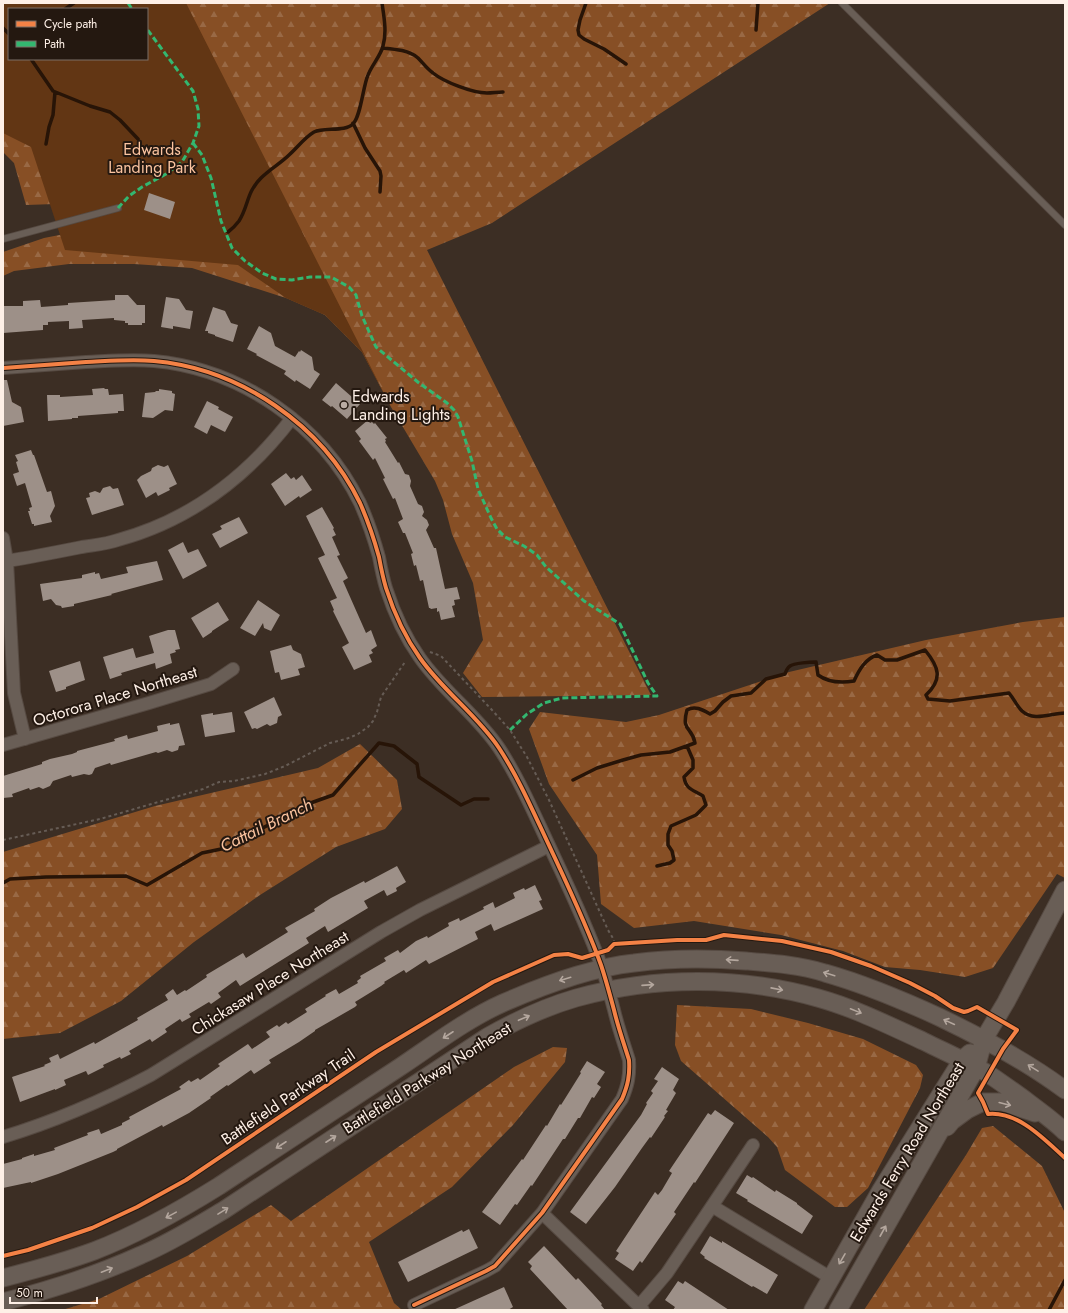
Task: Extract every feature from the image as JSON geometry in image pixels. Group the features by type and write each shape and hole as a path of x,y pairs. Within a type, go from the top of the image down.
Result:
{"main road":[{"name":"Edwards Ferry Road Northeast","path":"813,1310 881,1190 969,1064 984,1039 1006,1002 1065,890"},
{"name":"Battlefield Parkway Northeast","path":"3,1278 63,1262 95,1251 154,1224 219,1186 481,1015 501,1004 559,981 602,969 632,963 680,958 708,958 771,963 823,972 877,990 984,1039 1004,1049 1065,1090"},
{"name":"Battlefield Parkway Northeast","path":"3,1302 66,1284 106,1270 169,1242 224,1210 487,1037 511,1024 545,1009 575,999 609,990 639,985 708,981 746,984 779,989 819,998 878,1020 969,1064 1003,1084 1049,1118 1065,1132"},
{"name":"Edwards Ferry Road Northeast","path":"838,1310 929,1148 969,1064"},
{"path":"929,1148 952,1121 967,1110 983,1102 1002,1102 1049,1118"}],"street":[{"path":"3,368 128,360 155,361 182,365 208,372 234,382 265,398 311,434 346,478 359,502 370,527 386,587 395,613 407,636 421,659 437,679 480,724 498,747 518,779 583,917 609,990 629,1060 630,1075 628,1086 622,1099 542,1213 494,1266 414,1305"},
{"path":"7,561 117,541 145,532 173,519 199,505 224,488 282,432 292,418"},
{"path":"3,538 7,561 14,693 25,739"},
{"name":"Octorora Place Northeast","path":"3,745 211,684 233,669"},
{"name":"Chickasaw Place Northeast","path":"3,1137 73,1113 138,1082 381,932 420,910 549,846"},
{"path":"542,1213 641,1308 667,1273 753,1145"},
{"path":"712,1206 831,1278"}],"lane":[{"path":"842,3 1065,225"},
{"path":"3,239 118,208"}],"path":[{"path":"3,840 100,819 203,789 219,782 234,781 265,774 285,766 330,743 358,734 368,727 377,712 381,697 405,662"},
{"path":"1027,1126 1044,1138 1065,1158"}],"green space":[{"path":"3,3 830,3 492,223 427,250 651,695 482,697 463,673 483,640 473,583 452,534 443,500 435,481 391,407 362,352 325,315 286,298 192,268 134,264 69,264 14,271 3,276 3,252 44,238 95,228 55,204 26,205 14,163 3,152"},
{"name":"Edwards Landing Park","path":"3,3 186,3 391,407 362,352 325,315 286,298 238,265 65,250 31,147 3,133"},
{"path":"1065,617 1065,878 1057,874 993,968 965,977 920,970 885,967 843,951 781,935 694,921 634,928 601,904 597,855 549,784 529,729 540,712 626,722 659,715 789,672 926,640 1023,622"},
{"path":"360,744 397,780 402,809 385,829 336,847 260,895 194,942 121,1001 60,1033 3,1039 3,852 155,806 318,768"},
{"path":"677,1005 751,1009 808,1023 863,1039 916,1065 923,1075 920,1088 868,1188 847,1207 835,1207 785,1170 777,1147 768,1137 681,1061 675,1045"},
{"path":"553,1047 567,1048 565,1062 513,1125 452,1187 369,1242 394,1303 402,1310 62,1310 99,1299 187,1256 271,1205 291,1221 514,1067"},
{"path":"993,1126 1042,1166 1065,1213 1065,1310 864,1310 966,1155 982,1128"}],"building":[{"path":"149,193 175,202 170,219 144,210"},
{"path":"115,295 128,295 137,305 145,305 145,323 142,323 142,325 128,325 125,321 114,320 114,318 82,320 83,328 69,329 69,321 48,322 48,325 43,325 43,330 3,333 3,306 23,306 23,301 40,300 41,307 68,305 68,303 115,300"},
{"path":"166,297 179,299 186,310 193,311 190,329 173,326 173,329 161,327"},
{"path":"213,307 225,311 231,323 238,325 233,342 205,331"},
{"path":"259,326 271,333 275,346 295,357 301,350 312,357 314,370 320,374 310,389 296,380 295,382 284,374 286,371 247,349"},
{"path":"3,380 7,380 12,402 21,407 24,422 3,426"},
{"path":"336,383 360,404 347,419 332,406 331,407 322,400"},
{"path":"92,389 108,389 109,395 123,394 124,411 118,411 118,413 78,416 78,418 72,419 48,421 47,395 60,395 60,397 93,395"},
{"path":"159,389 172,391 172,393 175,394 173,411 165,410 153,418 142,417 145,393 159,391"},
{"path":"207,401 233,417 225,432 211,425 207,434 194,427"},
{"path":"368,420 370,423 375,423 387,438 385,439 385,442 398,463 399,462 405,474 409,475 411,481 410,486 418,504 422,506 424,512 422,516 427,520 429,525 426,530 434,548 436,548 445,589 457,587 460,599 454,600 455,605 452,606 455,617 441,620 439,611 437,612 437,608 429,608 423,580 420,581 416,565 414,566 411,554 413,553 405,533 403,533 398,522 403,519 395,498 393,499 383,479 385,478 375,458 373,460 359,441 361,439 355,431"},
{"path":"31,450 47,492 51,491 55,506 50,516 52,522 34,526 28,511 30,511 29,508 32,507 25,483 17,486 13,474 19,472 16,462 18,461 15,455"},
{"path":"158,465 164,467 168,465 177,484 169,488 170,490 158,496 156,492 146,498 137,480"},
{"path":"286,473 291,479 294,477 296,480 302,475 312,490 300,498 299,496 285,506 271,484"},
{"path":"110,486 113,489 118,488 124,505 92,515 86,498 90,497 89,493 95,491 100,493 103,488"},
{"path":"322,507 334,528 333,529 336,535 332,537 340,555 337,556 348,578 343,581 366,633 371,630 377,646 371,650 373,653 369,655 372,662 354,670 342,647 349,643 333,611 334,610 330,601 337,598 318,558 325,555 306,516"},
{"path":"239,517 248,533 220,548 212,534 222,529 220,526"},
{"path":"183,542 188,553 198,549 207,566 183,579 168,550"},
{"path":"157,561 163,580 111,594 112,595 74,604 74,606 62,608 61,606 56,605 51,599 43,601 40,584 82,578 82,575 95,572 95,574 99,573 101,579 128,573 126,567"},
{"path":"258,600 280,615 271,631 264,628 263,623 255,636 240,628"},
{"path":"218,602 229,620 203,638 191,618"},
{"path":"168,630 175,630 180,649 175,650 176,652 170,654 172,663 156,669 155,663 121,673 122,675 110,679 103,657 133,648 136,658 154,653 149,636"},
{"path":"291,645 293,650 301,654 305,667 298,669 300,675 281,680 279,672 275,673 270,651"},
{"path":"80,661 85,680 56,692 49,671"},
{"path":"274,697 282,715 278,717 277,723 270,726 267,724 257,729 252,729 244,712"},
{"path":"232,712 235,732 205,737 201,715"},
{"path":"170,723 170,725 179,723 185,745 179,746 178,750 172,752 167,750 158,753 156,752 111,765 110,763 95,768 92,774 89,775 84,774 72,777 71,775 53,781 50,786 43,789 39,787 30,790 29,788 12,794 13,797 3,798 3,776 42,764 42,762 50,759 115,741 114,739 127,735 128,739 158,731 157,726"},
{"path":"397,866 406,882 396,888 397,891 387,896 384,890 364,901 368,908 328,932 325,926 306,938 309,943 240,986 236,980 218,993 221,997 211,1004 209,1002 189,1014 191,1017 182,1022 180,1019 165,1029 167,1032 152,1042 150,1039 129,1051 131,1054 121,1059 120,1057 103,1065 104,1067 88,1075 86,1071 64,1080 66,1085 55,1090 20,1102 12,1077 45,1066 44,1065 51,1062 49,1058 58,1054 60,1059 94,1042 95,1044 138,1020 137,1018 168,1000 165,995 173,989 177,995 185,990 186,991 207,977 206,975 243,953 246,958 288,932 285,928 315,911 314,909 331,898 364,881 365,883"},
{"path":"535,885 542,900 539,901 543,909 494,931 491,924 475,932 478,939 429,964 426,960 406,973 404,970 355,1002 357,1005 355,1007 315,1030 299,1042 269,1060 271,1063 254,1074 251,1070 228,1086 227,1085 189,1113 163,1127 162,1125 113,1152 31,1183 3,1188 3,1164 34,1154 34,1156 55,1150 54,1148 88,1135 87,1133 99,1129 101,1134 122,1125 122,1123 130,1119 129,1117 181,1089 179,1087 189,1080 191,1082 198,1078 200,1080 220,1066 218,1064 248,1044 252,1049 270,1037 266,1032 277,1025 279,1027 286,1022 288,1024 307,1012 305,1009 326,996 325,995 336,989 339,994 358,983 357,981 361,978 360,976 386,961 384,958 398,950 400,953 416,941 427,936 428,938 449,926 448,923 459,918 460,921 484,909 483,907 493,902 495,908 515,898 513,893 524,888 525,890"},
{"path":"587,1061 605,1072 597,1084 601,1087 594,1098 592,1097 580,1118 578,1118 565,1139 563,1139 532,1186 531,1185 517,1205 515,1204 500,1225 482,1212 522,1159 523,1160 546,1125 547,1126"},
{"path":"662,1067 679,1079 673,1090 676,1093 666,1110 668,1111 651,1138 650,1137 615,1187 586,1224 570,1212 641,1115 647,1104 646,1103 653,1093 651,1091 658,1081 654,1079"},
{"path":"715,1110 734,1123 695,1183 694,1182 674,1212 676,1214 642,1263 640,1261 633,1271 615,1259 619,1253 616,1251 655,1192 658,1195 662,1190 672,1173 669,1171 708,1113 711,1115"},
{"path":"747,1175 797,1203 813,1216 802,1234 736,1193"},
{"path":"469,1229 478,1248 408,1282 398,1262 462,1230 463,1232"},
{"path":"710,1236 722,1243 722,1241 778,1275 767,1294 753,1286 752,1287 704,1258 705,1257 700,1253"},
{"path":"544,1246 576,1280 578,1278 602,1304 601,1305 605,1310 568,1310 530,1269 532,1266 528,1262"},
{"path":"678,1281 683,1284 685,1281 729,1310 673,1310 675,1307 665,1300"},
{"path":"504,1287 513,1307 508,1310 453,1310"}],"waterway":[{"path":"66,8 74,3"},
{"path":"228,232 239,221 256,183 286,158 307,137 318,131 345,128 353,124 356,120 368,75 383,46 385,30 382,3"},
{"path":"586,3 580,20 578,30 579,35 604,49 626,64"},
{"path":"756,30 758,3"},
{"path":"3,28 8,33"},
{"path":"383,48 401,50 410,53 418,58 429,70 444,80 459,86 481,93 503,92"},
{"path":"32,60 53,91 90,106 110,112 138,139"},
{"path":"46,144 53,115 55,92"},
{"path":"353,123 365,148 380,171 380,192"},
{"name":"Cattail Branch","path":"573,780 597,768 623,760 641,755 670,752 695,743 694,738 685,722 687,710 696,708 710,714 731,696 751,693 766,679 785,674 787,669 795,664 816,662 818,675 822,678 836,682 849,682 854,681 860,669 866,662 877,655 885,660 897,660 925,650 936,667 937,673 935,684 926,695 928,699 950,701 1009,693 1020,709 1032,716 1065,713"},
{"name":"Cattail Branch","path":"3,883 10,879 126,876 147,885 202,853 226,848 305,805 333,795 379,743 394,746 417,764 419,777 461,805 474,799 488,799"},
{"path":"657,866 670,863 674,860 672,851 668,845 668,834 671,826 696,815 706,805 703,796 691,789 685,781 684,777 693,768 693,760 687,746"},
{"path":"1049,1310 1065,1280"}],"marked path":[{"path":"128,3 131,8"},
{"path":"118,208 129,196 166,174 182,162 193,143 199,126 198,109 193,91 148,30"},
{"path":"193,143 202,155 211,178 221,221 232,248 245,261 262,273 276,279 292,280 310,277 331,277 349,287 356,295 362,316 376,347 454,410 458,417 472,461 478,489 497,529 505,537 524,546 537,555 546,567 584,601 620,624 648,683 657,696 562,698 544,703 527,714 510,730"}],"cycle path":[{"path":"3,368 128,360 154,361 186,366 218,376 247,389 275,406 301,426 324,449 344,475 360,503 375,544 389,597 396,616 409,642 429,670 481,725 506,759 530,805 582,918 601,965 629,1060 628,1080 622,1099 542,1213 495,1266 414,1305"},
{"name":"Battlefield Parkway Trail","path":"3,1256 28,1250 92,1228 137,1207 186,1180 376,1052 493,982 554,955 568,954 582,958 608,950 614,944 677,940 706,940 724,935 782,941 831,952 871,966 910,983 935,996 953,1008 964,1012 977,1007 1017,1030 1003,1049 978,1093 988,1114 999,1114 1020,1122 1039,1135 1065,1158"}],"place":[{"name":"Edwards Landing Lights","path":"344,405"}]}
